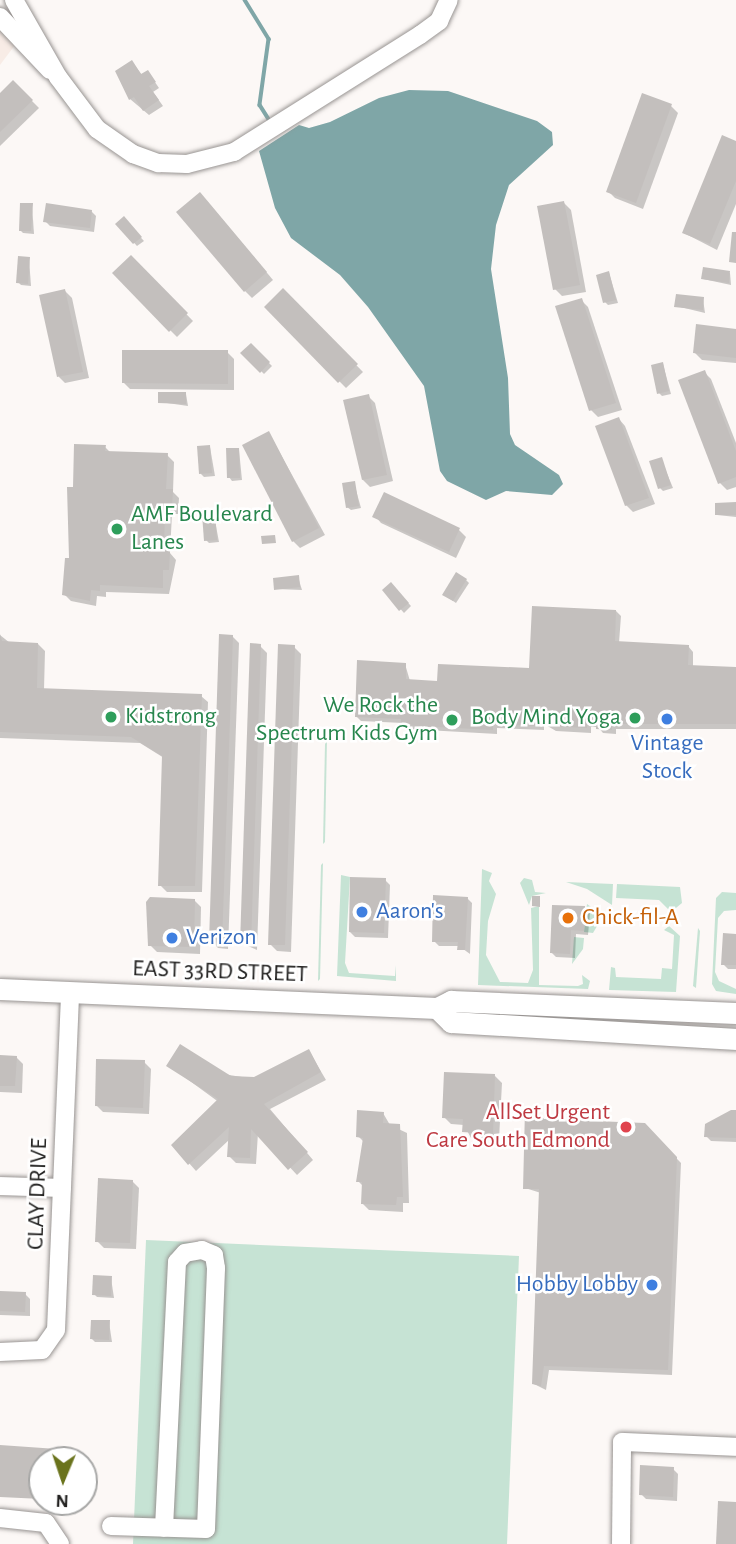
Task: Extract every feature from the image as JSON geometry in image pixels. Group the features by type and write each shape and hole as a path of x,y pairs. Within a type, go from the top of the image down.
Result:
{"main road":[{"name":"EAST 33RD STREET","path":"0,989 437,1008 451,1001 736,1013"},
{"name":"EAST 33RD STREET","path":"437,1008 451,1022 736,1039"}],"street":[{"path":"15,0 58,77"},
{"path":"0,17 58,77 97,129 133,154 158,163 187,164 234,152 309,102 433,27 449,0"},
{"name":"CLAY DRIVE","path":"0,1352 34,1352 54,1337 70,992"},
{"path":"0,1186 62,1188"},
{"path":"111,1526 164,1528 206,1529 216,1268 214,1255 202,1250 185,1253 177,1262 164,1528"},
{"path":"621,1544 622,1442 736,1447"},
{"path":"0,1518 46,1523 60,1544"}],"shaded area":[{"path":"0,28 15,45 0,65"}],"green space":[{"path":"327,741 325,842 323,844 325,744"},
{"path":"323,863 320,979 318,981 321,865"},
{"path":"482,869 492,873 489,881 496,894 488,921 486,955 500,982 528,983 533,970 531,908 539,906 539,985 578,986 583,984 582,975 590,981 588,989 478,985"},
{"path":"341,875 350,877 345,963 349,973 395,976 396,965 396,981 337,976"},
{"path":"524,878 532,880 535,892 546,893 532,896 529,905 520,883"},
{"path":"566,882 613,884 612,905 587,889"},
{"path":"617,884 680,887 682,903 671,912 659,900 616,898"},
{"path":"722,892 736,893 736,910 724,911 718,918 715,972 719,981 736,989 736,994 716,991 712,984 716,898"},
{"path":"587,904 603,916 593,933 584,932"},
{"path":"669,926 680,936 676,992 609,990 611,967 615,968 616,977 661,979 662,968 672,969 674,935 664,930"},
{"path":"698,928 700,931 696,988 693,986"},
{"path":"574,937 584,938 583,949 572,964"},
{"path":"146,1240 519,1256 507,1544 133,1544"}],"water":[{"path":"409,90 448,91 537,121 552,132 553,145 509,185 496,225 491,269 508,378 510,434 515,445 559,475 563,484 552,495 506,491 486,500 447,481 440,471 424,386 368,307 340,275 291,238 275,208 259,151 299,125 309,128 330,122 379,98"}],"building":[{"path":"132,60 141,74 148,70 156,82 149,86 159,100 143,111 134,97 129,100 115,71"},
{"path":"13,80 33,100 0,132 0,93"},
{"path":"642,93 672,104 636,203 606,192"},
{"path":"722,135 736,141 736,181 710,244 682,233"},
{"path":"200,192 267,272 244,292 176,212"},
{"path":"564,201 580,285 553,290 537,206"},
{"path":"20,203 33,203 31,231 19,231"},
{"path":"46,203 92,210 90,228 43,222"},
{"path":"124,216 142,237 133,244 115,224"},
{"path":"732,232 736,232 736,263 729,262"},
{"path":"131,255 188,313 169,332 112,273"},
{"path":"18,256 30,257 28,284 16,283"},
{"path":"703,267 730,271 729,283 701,279"},
{"path":"609,271 616,300 603,303 596,275"},
{"path":"283,288 358,364 338,383 264,307"},
{"path":"65,289 83,372 57,377 39,295"},
{"path":"676,294 704,297 703,310 674,307"},
{"path":"582,298 616,403 589,411 555,306"},
{"path":"696,324 736,329 736,358 693,353"},
{"path":"251,343 270,362 260,373 240,353"},
{"path":"122,350 228,350 228,384 122,383"},
{"path":"663,362 669,391 657,394 651,365"},
{"path":"705,370 736,451 736,477 718,484 678,380"},
{"path":"158,392 186,392 186,404 158,403"},
{"path":"369,394 387,475 362,480 343,400"},
{"path":"619,417 649,498 625,506 595,426"},
{"path":"269,431 319,528 292,542 242,445"},
{"name":"AMF Boulevard Lanes","path":"74,444 106,445 105,451 168,453 166,489 173,489 172,508 165,508 164,551 170,551 169,570 163,570 163,588 100,585 100,591 91,590 90,601 62,595 65,558 69,558 67,487 73,487"},
{"path":"210,445 212,473 199,474 197,446"},
{"path":"226,448 239,448 240,478 227,478"},
{"path":"662,457 671,485 658,489 649,461"},
{"path":"355,481 359,506 346,508 342,483"},
{"path":"384,492 460,528 449,552 372,517"},
{"path":"736,502 736,515 715,515 715,503"},
{"path":"215,513 217,540 204,541 202,514"},
{"path":"275,535 276,543 262,544 261,536"},
{"path":"456,572 467,579 453,601 442,595"},
{"path":"299,575 300,587 274,590 273,578"},
{"path":"391,582 409,603 399,611 382,590"},
{"path":"532,606 616,610 615,641 689,645 688,665 736,667 736,724 612,724 612,730 596,729 596,723 587,722 587,728 549,726 549,721 540,720 540,726 493,724 493,730 401,725 401,719 355,717 357,660 406,663 406,679 437,681 438,664 529,668"},
{"path":"0,634 2,641 38,643 37,688 202,694 195,886 158,886 162,756 131,737 0,732"},
{"path":"219,634 233,635 222,943 209,942"},
{"path":"250,643 261,644 251,944 240,944"},
{"path":"278,644 295,645 285,945 268,945"},
{"path":"350,877 386,878 384,933 349,932"},
{"path":"433,895 468,897 465,950 457,950 458,942 432,942"},
{"path":"532,896 540,896 540,907 532,906"},
{"path":"150,897 195,899 194,947 148,946 146,902"},
{"name":"Chick-fil-A","path":"552,905 585,906 584,931 571,930 570,954 550,953"},
{"path":"723,933 736,934 736,965 721,965"},
{"path":"180,1044 231,1076 254,1077 309,1049 321,1072 264,1104 308,1152 288,1170 251,1129 250,1158 227,1157 229,1127 188,1165 171,1145 218,1099 166,1066"},
{"path":"0,1055 17,1056 15,1086 0,1086"},
{"path":"96,1059 145,1060 143,1108 95,1106"},
{"path":"444,1072 495,1074 493,1134 462,1132 463,1119 442,1118"},
{"path":"525,1109 535,1109 544,1119 645,1123 677,1157 668,1370 544,1366 541,1386 532,1384 539,1189 523,1189"},
{"path":"357,1110 384,1112 383,1123 400,1124 403,1197 397,1197 396,1205 361,1204 362,1182 356,1182 363,1138 356,1137"},
{"path":"736,1110 736,1138 704,1137 705,1124"},
{"path":"98,1178 133,1180 130,1243 95,1242"},
{"path":"93,1275 112,1276 111,1296 92,1295"},
{"path":"0,1291 26,1292 25,1312 0,1311"},
{"path":"91,1320 110,1320 109,1340 90,1339"},
{"path":"0,1445 28,1447 28,1498 0,1497"},
{"path":"640,1465 674,1467 673,1497 639,1495"},
{"path":"718,1501 736,1502 736,1544 716,1544"}],"waterway":[{"path":"245,0 269,39 260,105 270,121"}],"place":[{"name":"AMF Boulevard Lanes","path":"117,529"},
{"name":"Kidstrong","path":"111,717"},
{"name":"Body Mind Yoga","path":"635,718"},
{"name":"Vintage Stock","path":"667,719"},
{"name":"We Rock the Spectrum Kids Gym","path":"452,720"},
{"name":"Aaron's","path":"362,912"},
{"name":"Chick-fil-A","path":"568,918"},
{"name":"Verizon","path":"172,938"},
{"name":"AllSet Urgent Care South Edmond","path":"626,1127"},
{"name":"Hobby Lobby","path":"652,1285"}]}
